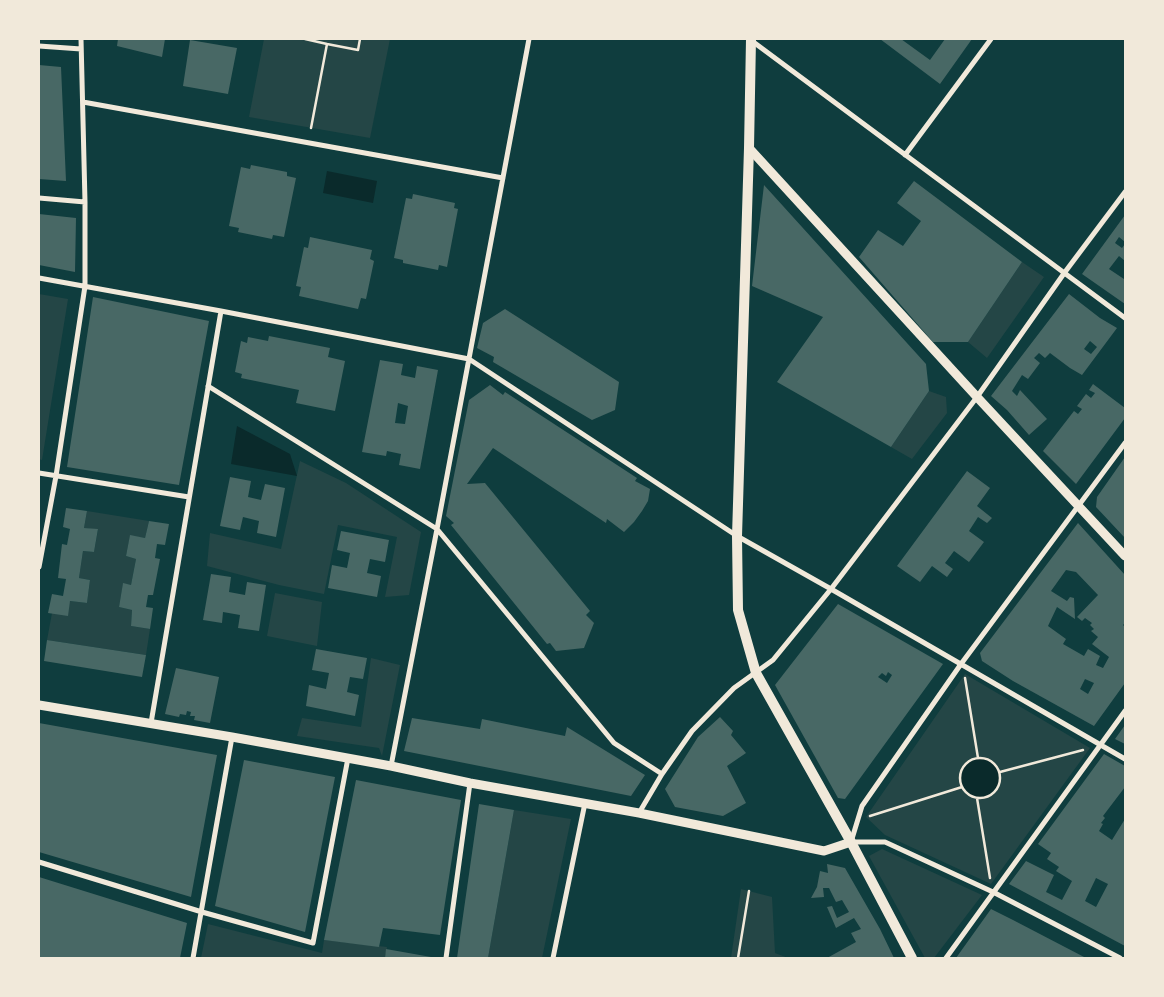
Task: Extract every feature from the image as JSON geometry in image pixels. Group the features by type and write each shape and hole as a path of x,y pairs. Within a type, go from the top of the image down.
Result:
{"main road":[{"path":"751,40 737,536 738,610 756,673 851,842 912,958"}],"street":[{"path":"39,567 56,476 85,286 81,39"},
{"path":"390,766 437,530 529,39"},
{"path":"905,154 991,39"},
{"path":"751,40 1125,318"},
{"path":"39,46 81,49"},
{"path":"83,102 503,178"},
{"path":"749,148 977,398 1125,556"},
{"path":"638,813 692,731 734,688 773,660 831,589 977,398 1065,272 1125,192"},
{"path":"39,198 85,202"},
{"path":"39,278 469,359 737,536 1125,759"},
{"path":"151,723 221,311"},
{"path":"208,386 437,530 614,743 662,774"},
{"path":"851,842 862,806 962,664 1125,443"},
{"path":"39,473 189,497"},
{"path":"39,705 348,758 470,783 638,813 824,851 851,842 885,842 993,892 1120,958"},
{"path":"946,958 1125,711"},
{"path":"193,958 232,737"},
{"path":"39,862 202,912 313,943 348,758"},
{"path":"446,958 470,783"},
{"path":"553,958 584,803"}],"path":[{"path":"304,39 358,50 360,39"},
{"path":"311,128 327,44"},
{"path":"965,674 978,758"},
{"path":"1000,772 1090,748"},
{"path":"978,758 985,758 991,761 1000,772 999,786 996,792 990,796 977,798 966,792 962,787 960,775 966,764 978,758"},
{"path":"866,817 962,787"},
{"path":"977,798 991,884"},
{"path":"738,958 749,891"}],"shaded area":[{"path":"264,39 390,39 370,138 249,117"},
{"path":"327,171 377,181 373,203 323,193"},
{"path":"1022,262 1044,277 987,358 968,342"},
{"path":"39,294 68,299 42,460 39,459"},
{"path":"929,391 946,397 947,413 912,459 891,447"},
{"path":"237,426 290,454 297,476 231,464"},
{"path":"300,461 346,483 421,532 409,595 385,597 397,537 338,525 324,594 279,585 207,566 210,533 281,549"},
{"path":"87,511 149,521 145,538 130,536 126,556 136,559 131,585 123,584 119,607 132,610 131,626 150,629 146,655 47,640 52,613 70,601 87,603 90,580 79,578 83,551 94,552 98,530 84,528"},
{"path":"275,593 322,602 317,646 267,636"},
{"path":"371,658 400,665 382,756 379,748 297,736 302,718 361,727"},
{"path":"965,674 1090,748 991,884 885,835 866,817"},
{"path":"984,758 991,761 997,767 1000,778 999,786 991,795 984,798 976,798 969,795 961,786 960,774 963,767 972,759"},
{"path":"514,810 571,819 542,958 488,958"},
{"path":"882,849 982,895 934,958 925,958 869,856"},
{"path":"741,889 772,897 775,953 788,958 731,958"},
{"path":"208,924 322,953 324,940 387,947 385,958 201,958"}],"building":[{"path":"118,39 165,39 162,57 117,46"},
{"path":"880,39 901,39 930,60 945,39 972,39 940,84"},
{"path":"190,40 237,48 228,94 183,86"},
{"path":"39,65 61,67 66,181 39,179"},
{"path":"251,165 287,172 287,176 296,178 284,237 273,235 272,239 238,232 239,228 229,226 241,167 250,169"},
{"path":"914,181 1022,262 968,342 933,342 859,257 878,230 903,246 921,221 897,203"},
{"path":"764,185 926,364 929,391 891,447 777,382 823,317 752,286"},
{"path":"413,194 455,203 454,208 458,209 447,267 439,265 438,270 403,263 403,260 394,258 406,198 412,199"},
{"path":"39,214 76,218 75,272 39,265"},
{"path":"1125,215 1125,242 1119,237 1115,243 1122,248 1125,244 1125,261 1119,256 1109,269 1124,279 1125,277 1125,304 1082,274"},
{"path":"310,237 372,250 370,259 374,261 366,299 361,298 358,309 299,296 301,287 296,286 304,247 308,248"},
{"path":"1069,294 1100,318 1117,328 1082,375 1050,353 1045,358 1039,353 1034,358 1040,363 1028,379 1022,375 1012,391 1017,396 1020,390 1047,419 1029,435 1007,410 991,396","holes":["1090,341 1097,347 1091,354 1084,349"]},
{"path":"93,297 209,321 179,485 67,467"},
{"path":"505,309 619,382 615,410 592,420 493,362 494,357 477,348 483,323"},
{"path":"269,336 330,348 328,357 345,361 335,411 296,403 299,390 241,378 242,374 235,372 241,341 247,343 248,337 268,341"},
{"path":"380,360 403,364 401,375 415,378 417,366 438,370 420,469 399,465 401,454 387,451 386,456 362,452","holes":["398,403 408,406 405,424 395,423"]},
{"path":"1093,384 1125,408 1125,418 1076,484 1043,451 1074,411 1078,414 1082,409 1077,406 1086,394 1091,398 1095,393 1089,390"},
{"path":"490,385 503,395 505,392 637,478 635,481 650,489 648,501 642,511 624,532 607,519 606,523 493,448 467,484 485,483 590,611 586,615 594,623 584,648 556,651 550,643 547,644 451,525 454,523 446,516 469,400"},
{"path":"1125,457 1125,538 1096,507 1097,497"},
{"path":"967,471 990,488 977,506 992,518 987,523 978,517 969,531 984,542 969,562 954,551 945,563 953,569 947,577 932,566 920,582 897,566"},
{"path":"230,477 251,481 248,497 261,500 265,484 285,488 276,537 257,533 259,521 243,517 240,530 220,526"},
{"path":"66,508 87,511 84,528 98,529 94,552 83,551 79,578 90,580 87,603 70,601 68,616 48,613 52,594 63,596 66,579 58,578 62,544 67,545 70,529 63,527"},
{"path":"149,521 169,524 165,545 157,544 155,558 160,559 153,595 148,595 146,607 153,608 150,629 131,626 132,610 119,607 123,583 131,585 136,559 126,556 130,535 145,538"},
{"path":"1078,523 1125,575 1125,623 1123,625 1125,627 1125,683 1094,726 1013,681 982,661 980,653","holes":["1066,570 1076,572 1098,595 1077,617 1082,621 1085,618 1092,623 1090,625 1094,629 1091,631 1098,637 1092,644 1109,657 1103,668 1096,665 1100,656 1088,649 1084,656 1063,644 1066,639 1048,626 1057,607 1075,619 1074,598 1070,597 1067,601 1051,591","1085,679 1094,683 1088,694 1080,689"]},
{"path":"341,531 389,540 385,562 370,559 367,573 381,576 377,597 328,588 332,565 347,568 350,553 337,550"},
{"path":"211,574 231,577 229,592 245,595 247,582 266,585 259,631 238,628 240,615 223,612 222,623 203,620"},
{"path":"838,604 943,664 845,799 838,798 775,685","holes":["888,672 892,675 887,683 878,677 882,673 886,676"]},
{"path":"47,640 146,655 142,677 44,661"},
{"path":"316,649 367,658 363,679 350,677 347,692 359,695 355,716 306,706 309,685 326,689 329,673 312,670"},
{"path":"176,668 219,677 210,723 194,720 195,716 190,716 191,712 187,711 186,715 180,714 179,717 165,714"},
{"path":"720,717 733,731 731,735 746,753 727,766 746,803 723,816 675,807 665,789 698,737"},
{"path":"412,718 480,729 482,719 565,736 567,727 645,775 631,796 404,751"},
{"path":"39,723 217,755 191,897 39,852"},
{"path":"1125,725 1125,744 1115,739"},
{"path":"1104,754 1125,766 1125,787 1103,816 1105,818 1101,823 1103,824 1099,831 1112,840 1125,819 1125,946 1009,884 1026,861 1054,875 1046,892 1062,900 1072,881 1056,871 1059,867 1047,859 1051,853 1038,844","holes":["1096,878 1108,884 1096,907 1085,901"]},
{"path":"244,760 335,777 305,932 215,906"},
{"path":"356,780 461,800 440,935 383,928 379,947 324,940"},
{"path":"479,804 514,810 488,958 457,958"},
{"path":"827,864 845,868 880,929 894,958 827,958 856,942 851,933 861,929 854,918 836,928 827,907 832,906 837,918 849,912 842,900 836,902 829,888 823,888 824,897 811,898 817,887 820,871 828,873"},
{"path":"39,877 187,923 180,958 39,958"},
{"path":"991,909 1013,920 1086,958 956,958"},
{"path":"386,949 431,957 431,958 385,958"}]}
